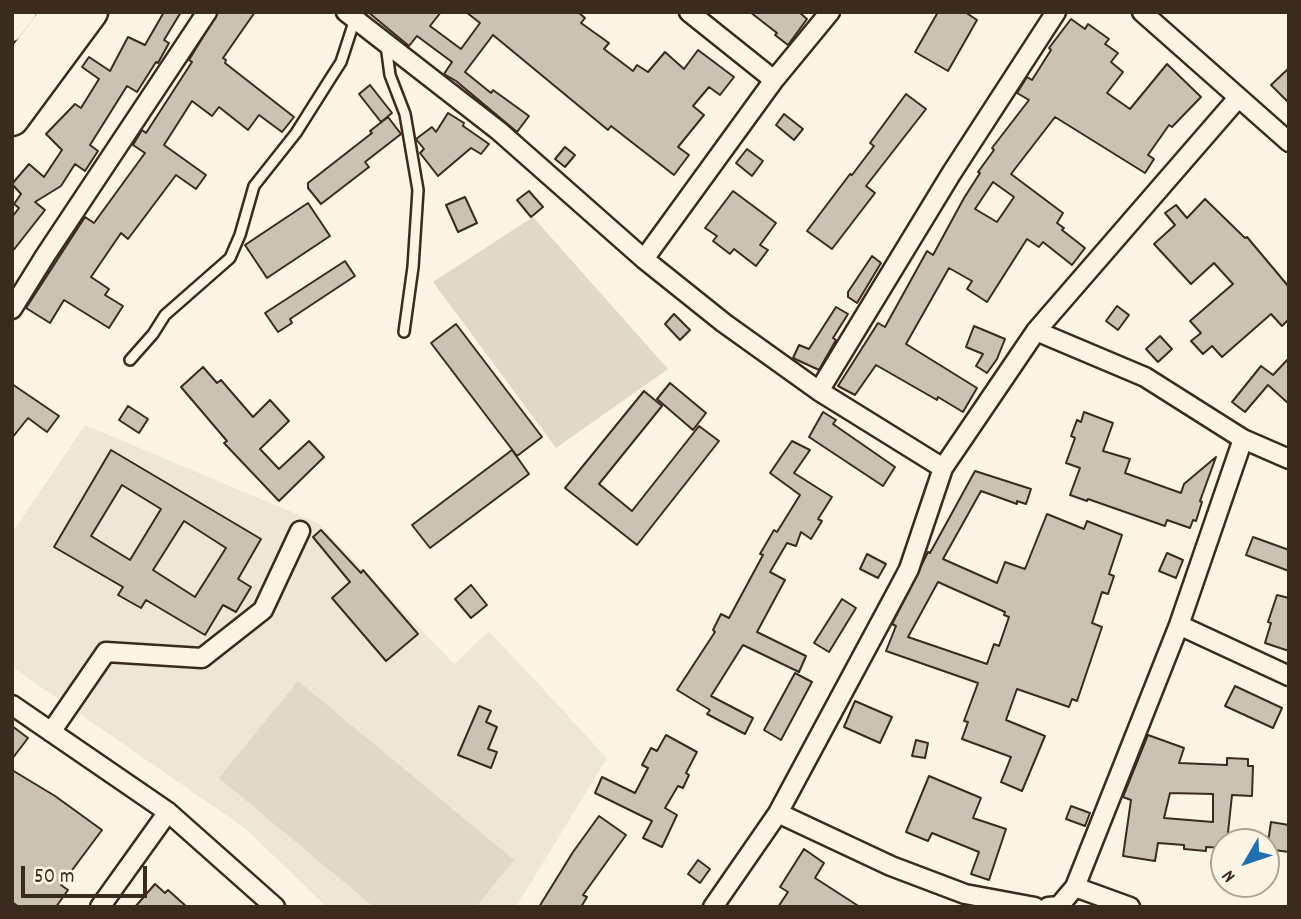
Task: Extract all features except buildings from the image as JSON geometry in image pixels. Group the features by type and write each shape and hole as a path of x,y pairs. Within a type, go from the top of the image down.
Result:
{"highway":[{"path":"12,74 58,12"},
{"path":"12,119 91,12"}],"street":[{"path":"12,32 27,12"},
{"path":"12,309 44,256 206,12"},
{"path":"688,12 775,80"},
{"path":"644,259 775,80 830,12"},
{"path":"819,391 951,174 1056,12"},
{"path":"1142,12 1289,142"},
{"path":"350,16 499,131 644,259 724,323 819,391 943,468"},
{"path":"713,907 778,813 909,569 943,468 1036,331 1238,98"},
{"path":"1036,331 1145,377 1243,439 1289,459"},
{"path":"1048,907 1059,906 1075,887 1179,625 1243,439"},
{"path":"51,732 106,652 202,658 262,610 300,531"},
{"path":"1179,625 1289,676"},
{"path":"15,713 51,732 168,812 275,907"},
{"path":"100,907 168,812"},
{"path":"778,813 891,866 965,894 1035,907"},
{"path":"1075,887 1130,907"}],"lane":[{"path":"131,360 165,315 230,258 240,236 254,187 296,133 341,62 350,16"},
{"path":"386,43 390,75 405,114 418,190 413,267 404,332"}],"shaded area":[{"path":"533,217 668,369 556,448 433,282"},
{"path":"85,425 318,523 454,664 489,631 607,758 516,907 327,907 246,829 12,667 12,533"},
{"path":"298,681 514,860 476,907 374,907 219,778"}]}
